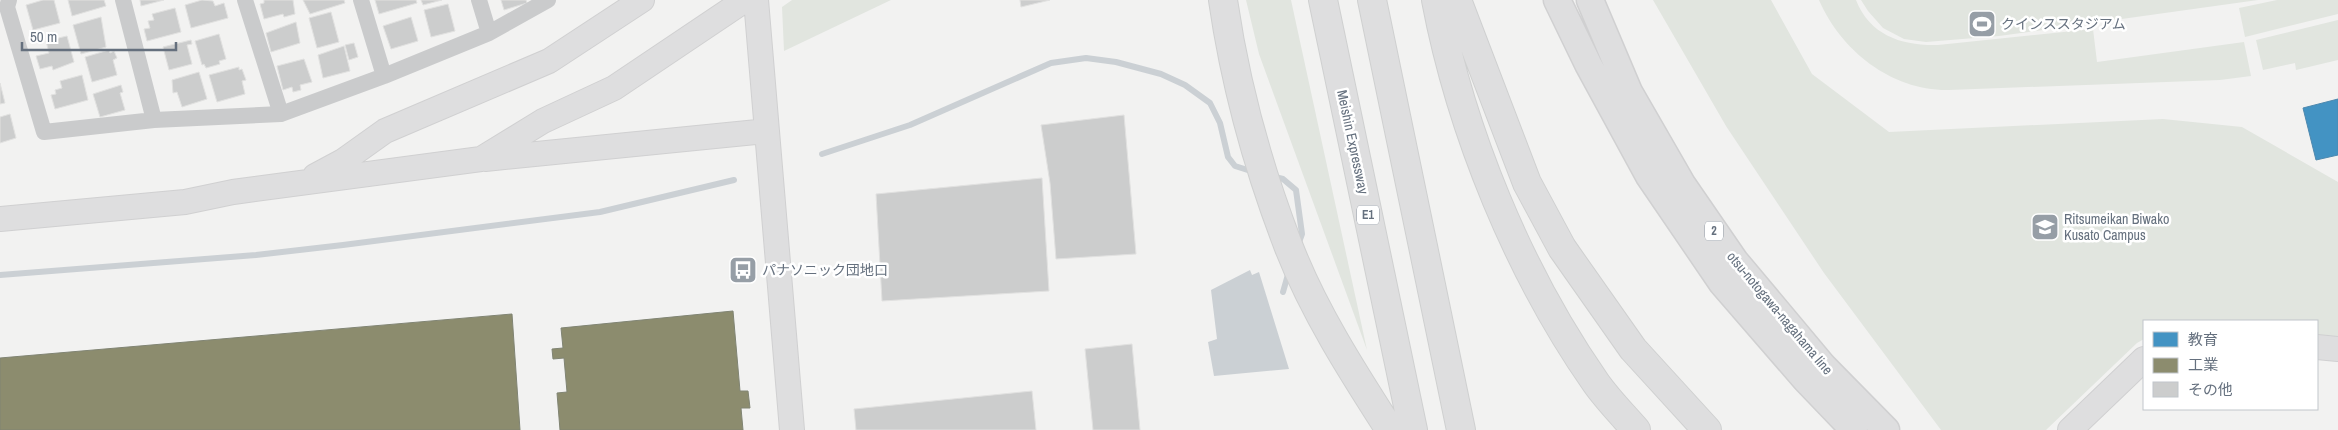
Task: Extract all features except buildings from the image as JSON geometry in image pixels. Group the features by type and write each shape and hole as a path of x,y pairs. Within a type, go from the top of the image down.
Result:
{"highway":[{"path":"1223,0 1229,37 1254,144 1288,245 1308,289 1354,373 1390,430"},
{"name":"Meishin Expressway","path":"1323,0 1413,430"},
{"path":"1372,0 1461,430"},
{"path":"1436,0 1443,39 1474,140 1519,251 1555,320 1597,385 1636,430"},
{"path":"1457,0 1528,184 1562,248 1633,349 1707,430"}],"main road":[{"name":"otsu-notogawa-nagahama line","path":"1558,0 1588,64 1649,176 1722,283 1806,380 1854,430"},
{"name":"otsu-notogawa-nagahama line","path":"1590,0 1629,92 1682,184 1735,261 1823,366 1886,430"}],"street":[{"path":"9,0 7,6 44,132 154,120 281,114 384,76 489,33 548,0"},
{"path":"123,0 154,120"},
{"path":"245,0 281,114"},
{"path":"361,0 384,76"},
{"path":"479,0 489,33"},
{"path":"303,183 343,161 385,131 548,61 642,0"},
{"path":"481,159 544,120 614,88 745,0"},
{"path":"756,0 792,430"},
{"path":"0,219 185,202 233,192 481,159 558,154 767,131"},
{"path":"2318,347 2338,349"},
{"path":"2070,430 2143,361"}],"shaded area":[{"path":"792,0 891,0 784,51 782,7"},
{"path":"1246,0 1291,0 1367,350 1259,54"},
{"name":"Ritsumeikan Biwako Kusato Campus","path":"1653,0 1771,0 1812,74 1889,132 2163,119 2242,127 2338,182 2338,338 2318,335 2318,320 2143,320 2143,340 2137,343 2046,430 1941,430 1824,273 1726,126"},
{"path":"1819,0 1856,0 1862,12 1879,30 1900,41 1925,45 2093,29 2097,62 2244,42 2251,76 2220,80 1949,90 1928,89 1908,84 1889,75 1855,51 1829,19"},
{"name":"クインススタジアム","path":"1861,0 2258,0 1999,36 1926,42 1904,39 1883,28"},
{"path":"2277,0 2338,0 2338,14 2245,37 2239,8"},
{"path":"2338,20 2338,60 2296,70 2295,63 2263,70 2256,40"},
{"path":"1250,270 1252,275 1259,272 1289,369 1214,376 1208,342 1217,339 1211,290"}],"waterway":[{"path":"822,154 910,125 1051,63 1086,58 1116,62 1161,74 1185,85 1210,103 1220,123 1228,157 1235,166 1254,172"},
{"path":"1271,176 1283,179 1296,190 1302,234 1298,245"},
{"path":"0,275 256,255 600,212 734,180"},
{"path":"1283,292 1289,271"}],"place":[{"name":"クインススタジアム","path":"1982,24"},
{"name":"Ritsumeikan Biwako Kusato Campus","path":"2045,227"},
{"name":"パナソニック団地口","path":"743,270"}]}
